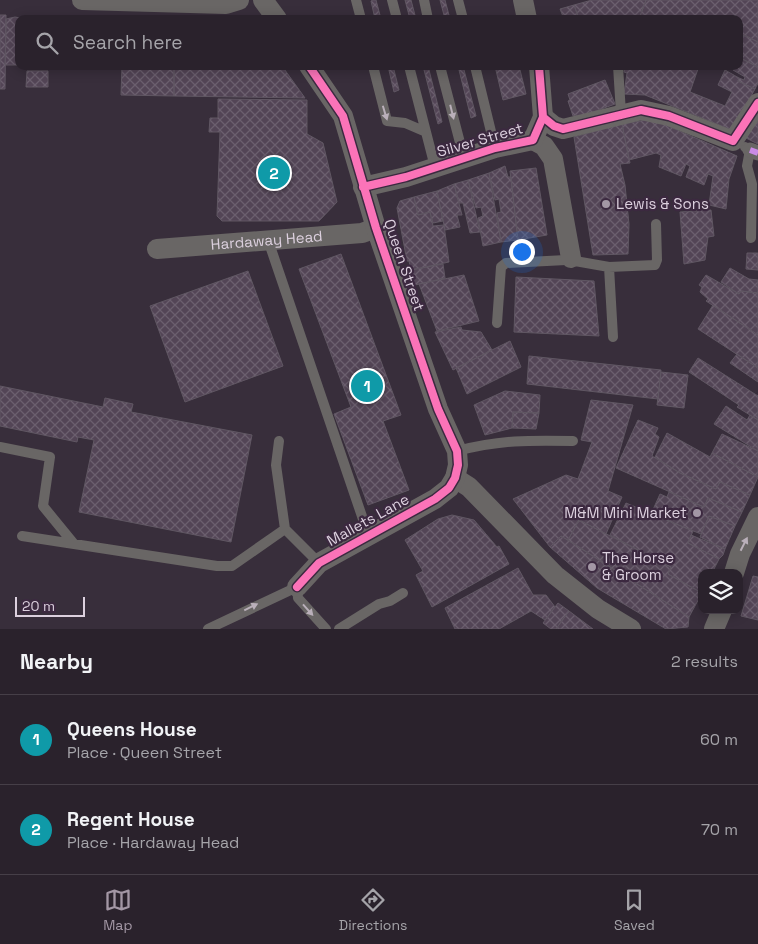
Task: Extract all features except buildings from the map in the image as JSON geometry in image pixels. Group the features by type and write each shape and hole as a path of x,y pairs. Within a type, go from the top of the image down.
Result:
{"street":[{"path":"82,0 226,4 239,0"},
{"path":"263,0 274,15"},
{"path":"523,0 526,15"},
{"name":"Queen Street","path":"312,70 343,116 376,228 438,409 457,452 458,465 455,478"},
{"path":"539,70 543,117"},
{"path":"747,148 758,103"},
{"name":"Silver Street","path":"363,188 435,168 495,148 533,140 543,117 554,126 563,129 621,113 641,110 669,116 747,148"},
{"path":"533,140 544,146 553,159 571,258"},
{"name":"Hardaway Head","path":"157,249 362,233 376,228"},
{"path":"455,478 469,487 555,575 598,609 631,629"},
{"name":"Mallets Lane","path":"297,587 319,564 368,534 435,499 449,488 455,478"},
{"path":"735,569 740,554 758,517"},
{"path":"714,629 720,614"}],"lane":[{"path":"356,0 360,15"},
{"path":"392,0 396,15"},
{"path":"424,0 427,15"},
{"path":"458,0 462,15"},
{"path":"374,70 387,121 405,123 426,132"},
{"path":"410,70 435,168"},
{"path":"441,70 464,158"},
{"path":"476,70 495,148"},
{"path":"618,70 621,113"},
{"path":"747,148 746,166 752,184 751,238"},
{"path":"497,323 501,267 506,263 566,260 571,258 574,261 609,267 655,265 658,260 656,224"},
{"path":"268,240 368,534"},
{"path":"609,267 613,337"},
{"path":"457,452 488,443 511,440 573,441"},
{"path":"279,441 276,465 285,529 319,564"},
{"path":"0,447 50,456 43,506 74,544"},
{"path":"22,536 217,566 232,566 285,529"},
{"path":"208,629 297,587 298,598 326,629"},
{"path":"339,629 379,604 390,602 403,594"}],"marked path":[{"path":"750,150 758,153"}],"cycle path":[{"path":"297,587 319,563 435,499 449,488 455,478 458,465 457,451 438,409 376,228 343,116 312,70"},
{"path":"363,187 406,177 495,148 533,140 543,117 539,70"},
{"path":"543,117 554,126 563,129 641,110 669,116 733,141 758,103"}],"place":[{"name":"Regent House","path":"274,173"},
{"name":"Lewis & Sons","path":"606,204"},
{"name":"Queens House","path":"367,386"},
{"name":"M&M Mini Market","path":"697,513"},
{"name":"The Horse & Groom","path":"592,567"}]}
